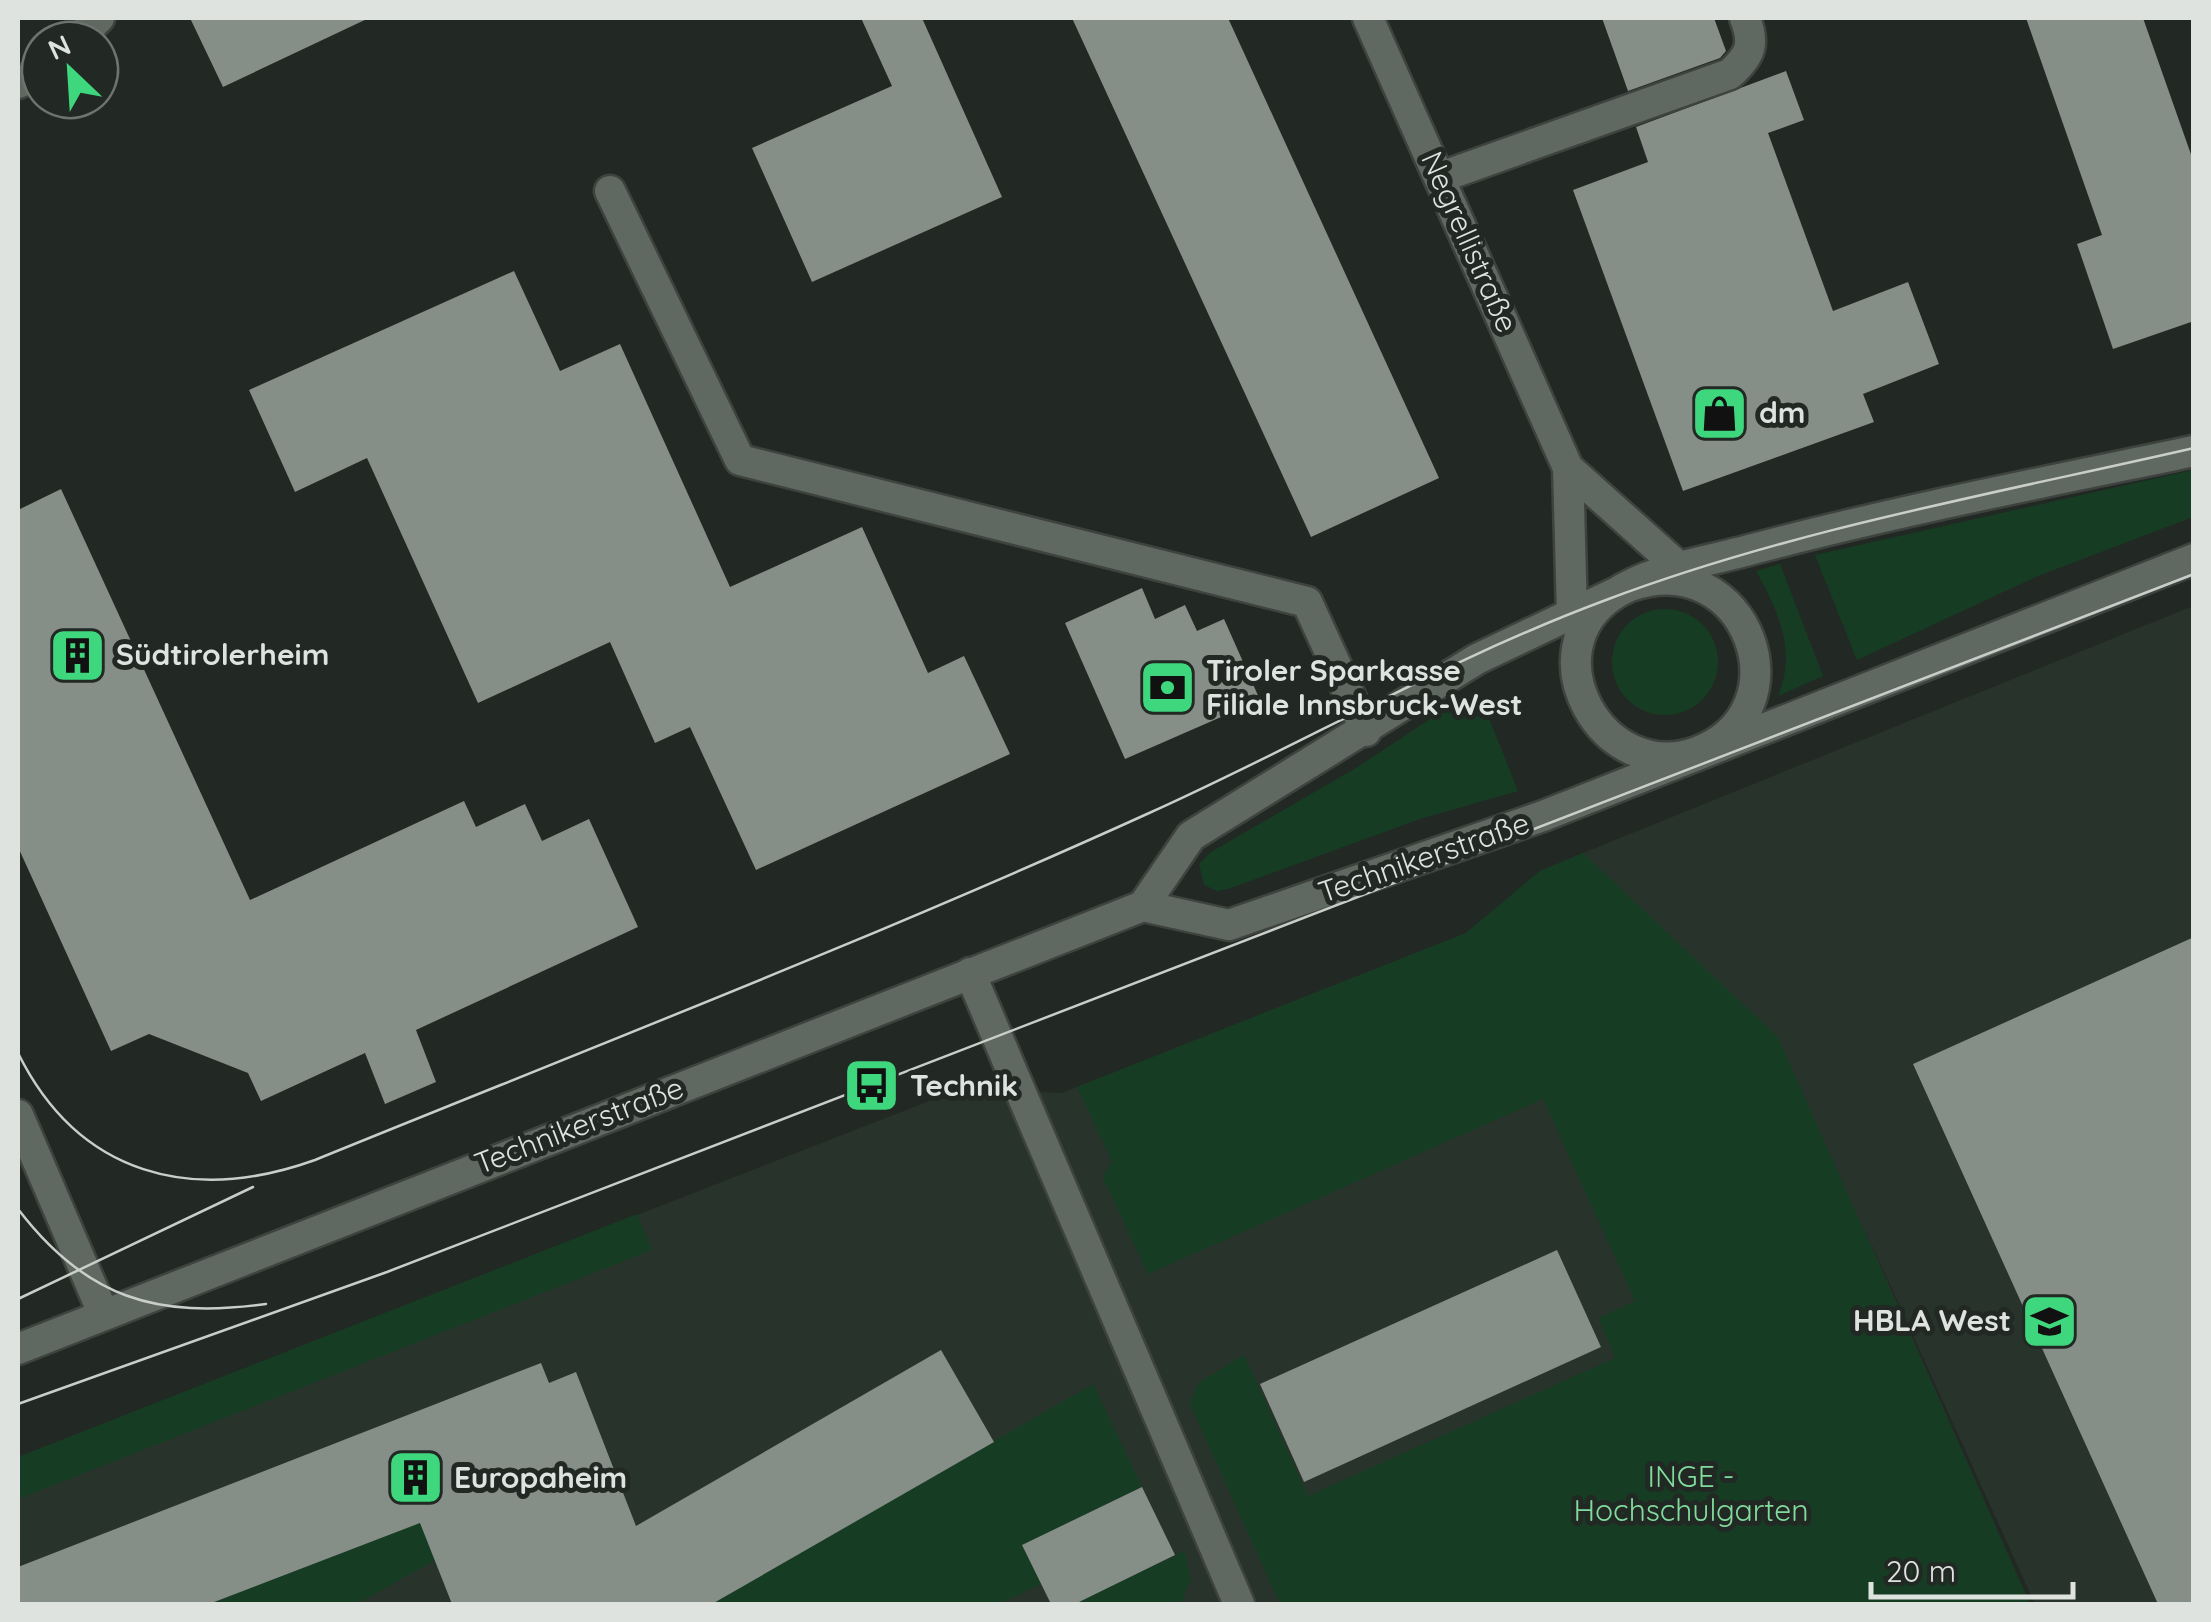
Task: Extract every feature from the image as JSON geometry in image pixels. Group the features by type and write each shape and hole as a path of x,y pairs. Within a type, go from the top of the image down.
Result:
{"street":[{"name":"Negrellistraße","path":"1368,18 1568,468 1572,614"},
{"path":"1441,176 1730,74 1749,56 1753,38 1745,18"},
{"path":"610,191 740,460 1306,602 1366,731"},
{"path":"1143,906 1192,836 1477,659 1630,586 1687,575 1792,539 2194,452"},
{"name":"Negrellistraße","path":"1568,468 1687,575"},
{"name":"Technikerstraße","path":"18,1349 103,1312 1143,906 1229,926 1543,816 1698,751 1855,696 2194,558"},
{"name":"Technikerstraße","path":"1572,614 1577,685 1587,711 1604,733 1628,750 1654,757 1698,751 1736,725 1751,700 1756,671 1753,642 1740,616 1720,595 1687,575"},
{"path":"1576,657 1584,630 1596,612 1630,586"},
{"path":"970,973 1239,1604"},
{"path":"18,1115 103,1312"}],"shaded area":[{"path":"2193,606 2193,1604 2035,1604 1857,1212 2030,1604 18,1604 18,1457 937,1098 968,1089 1062,1093 1466,933 1540,871"}],"green space":[{"path":"2193,470 2193,517 2038,576 1857,660 1815,555"},
{"path":"1780,564 1823,676 1778,696 1786,663 1785,647 1778,616 1756,571"},
{"path":"1665,609 1685,613 1703,624 1714,642 1718,662 1714,682 1703,700 1685,711 1665,715 1645,711 1627,700 1616,682 1612,662 1616,642 1627,624 1645,613"},
{"path":"1477,688 1518,791 1420,819 1228,889 1217,891 1204,885 1199,864 1211,852 1356,768"},
{"name":"INGE - Hochschulgarten","path":"1583,853 1778,1037 2030,1604 1280,1604 1190,1404 1198,1383 1244,1355 1308,1496 1615,1358 1599,1318 1635,1301 1543,1099 1148,1274 1103,1178 1112,1161 1077,1087 1466,933 1540,871"},
{"path":"637,1214 652,1250 18,1499 18,1457"},
{"path":"1093,1384 1142,1487 1023,1545 1041,1584 999,1604 712,1604"},
{"path":"421,1522 435,1560 357,1604 209,1604"},
{"path":"1184,1551 1191,1578 1181,1604 1075,1604"}],"building":[{"path":"190,18 369,18 223,87"},
{"path":"861,18 922,18 1002,197 812,282 752,148 892,86"},
{"path":"1072,18 1228,18 1439,478 1311,537"},
{"path":"1602,18 1714,18 1726,51 1720,58 1628,91"},
{"path":"2026,18 2143,18 2194,163 2194,321 2113,349 2077,244 2102,235"},
{"path":"1786,71 1804,120 1768,133 1833,311 1908,282 1939,364 1863,394 1874,422 1683,491 1573,190 1648,162 1636,127"},
{"path":"514,271 560,371 620,344 730,587 862,527 928,673 964,656 1010,754 756,870 690,727 655,743 610,642 478,703 367,458 295,492 249,390"},
{"name":"Südtirolerheim","path":"61,489 250,900 464,801 476,827 525,804 542,841 589,819 638,927 416,1030 436,1082 385,1104 365,1053 261,1101 248,1073 149,1034 111,1051 18,847 18,510"},
{"path":"1142,588 1155,619 1185,605 1197,631 1224,619 1260,700 1125,759 1065,623"},
{"path":"2194,937 2194,1604 2158,1604 1913,1064"},
{"path":"1557,1250 1601,1347 1304,1482 1260,1384"},
{"name":"Europaheim","path":"941,1350 994,1442 712,1604 452,1604 420,1523 209,1604 18,1604 18,1567 541,1363 549,1383 576,1372 636,1526"},
{"path":"1142,1487 1175,1555 1075,1604 1051,1604 1022,1545"}],"tram line":[{"path":"18,1053 43,1095 73,1128 106,1153 143,1169 183,1178 225,1179 269,1173 315,1160 1044,860 1432,675 1606,600 1823,533 2194,448"},
{"path":"18,1404 387,1272 2194,574"},
{"path":"18,1299 253,1187"},
{"path":"18,1209 70,1264 126,1296 190,1308 266,1304"}],"place":[{"name":"dm","path":"1720,413"},
{"name":"Südtirolerheim","path":"77,655"},
{"name":"Tiroler Sparkasse Filiale Innsbruck-West","path":"1167,688"},
{"name":"Technik","path":"871,1086"},
{"name":"HBLA West","path":"2050,1321"},
{"name":"Europaheim","path":"415,1478"}]}
